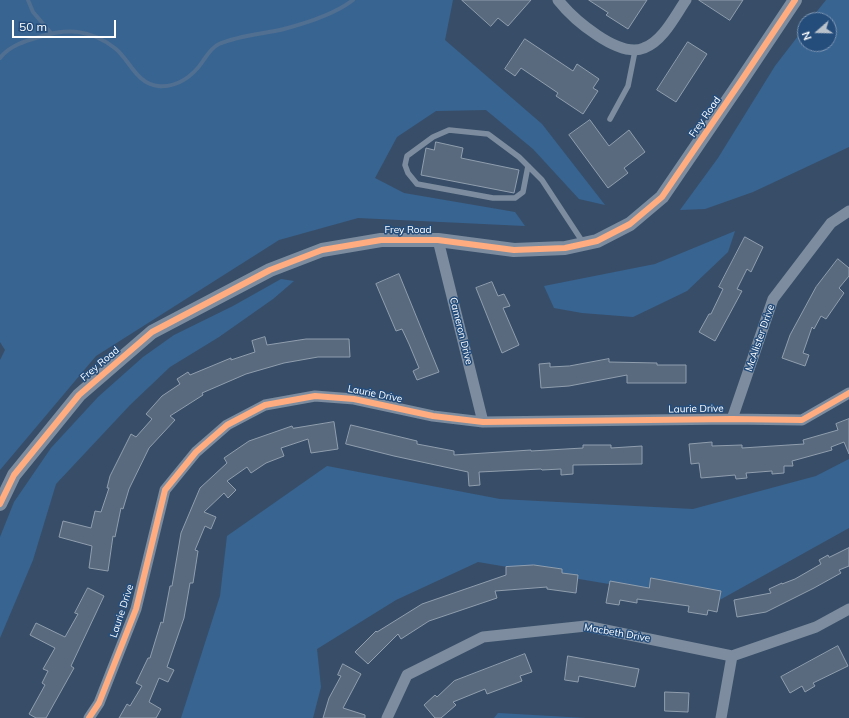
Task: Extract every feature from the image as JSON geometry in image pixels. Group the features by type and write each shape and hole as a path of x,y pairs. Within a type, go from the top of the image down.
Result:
{"street":[{"path":"558,0 566,9 604,40 621,48 635,51 645,48 664,31 686,0"},
{"name":"Frey Road","path":"0,504 14,475 79,394 152,332 270,270 322,250 382,240 438,240 514,250 565,248 597,241 630,224 662,197 740,84 795,0"},
{"name":"McAlister Drive","path":"732,419 774,299 831,223 849,211"},
{"name":"Cameron Drive","path":"438,240 483,422"},
{"name":"Laurie Drive","path":"89,718 99,703 136,609 165,490 196,452 227,425 266,405 315,396 354,399 433,416 483,422 732,419 802,420 849,393"},
{"path":"721,718 732,656 816,627 849,609"},
{"name":"Macbeth Drive","path":"387,718 407,675 483,637 586,626 732,656"}],"lane":[{"path":"610,119 628,86 635,51"},
{"path":"528,166 523,192 515,198 493,198 417,184 408,173 405,165 407,156 433,137 449,130 488,134 528,166 542,180 585,244"}],"shaded area":[{"path":"0,0 453,0 445,40 542,124 605,205 579,199 533,149 486,110 436,111 397,137 375,178 404,193 515,212 525,226 358,218 279,240 96,356 0,470 0,360 5,350 0,342"},
{"path":"826,0 849,0 849,147 753,192 705,209 680,210 718,158 775,66 797,37 797,52 837,52 837,12 816,12"},
{"path":"735,231 728,252 687,291 633,317 582,313 554,308 544,286 655,264"},
{"path":"281,279 294,281 273,299 219,337 170,367 130,405 56,484 33,560 0,638 0,537 14,502 51,448 98,397 143,357 174,335 233,306"},
{"path":"849,459 849,528 716,602 478,562 396,600 317,649 321,687 313,718 181,718 220,596 227,536 327,466 500,499 693,509 816,476"},
{"path":"498,713 586,718 494,718"}],"building":[{"path":"462,0 531,0 508,26 498,18 491,26"},
{"path":"589,0 647,0 628,29 606,15 608,13"},
{"path":"699,0 743,0 730,20"},
{"path":"525,39 573,71 577,64 599,79 593,88 598,91 583,114 556,96 558,93 521,68 515,76 505,69"},
{"path":"688,42 707,54 676,102 657,90"},
{"path":"590,120 609,146 629,130 645,152 624,168 628,173 608,188 569,135"},
{"path":"436,142 463,148 461,158 519,170 514,193 421,175 426,148 434,150"},
{"path":"745,237 763,247 751,272 747,269 737,289 742,291 715,341 699,332 709,314 711,314 723,289 719,287"},
{"path":"838,259 849,268 849,276 839,288 844,293 826,319 821,316 814,329 812,327 803,353 809,355 805,366 782,358 790,335 816,287"},
{"path":"399,274 439,372 417,380 413,371 419,368 409,344 402,329 396,331 376,284"},
{"path":"492,282 498,296 504,294 510,306 503,308 519,345 502,353 476,288"},
{"path":"265,337 267,345 306,339 349,339 350,357 318,357 284,363 246,374 202,393 203,395 170,416 175,420 149,448 129,489 123,509 121,508 115,537 113,536 108,571 89,568 92,546 59,537 63,521 91,528 95,511 101,512 109,488 107,488 110,476 131,434 136,437 152,419 146,414 162,396 180,384 177,379 188,372 190,375 231,358 231,360 255,352 252,341"},
{"path":"609,359 609,362 686,365 686,383 627,383 627,375 569,386 541,388 539,364 550,363 550,367 569,366"},
{"path":"849,419 849,454 844,442 831,447 832,450 792,461 793,466 784,466 784,473 772,474 772,471 746,473 747,478 736,479 735,475 701,478 699,463 691,464 689,444 712,442 712,446 742,445 742,448 804,444 803,440 838,430 836,424"},
{"path":"334,422 338,449 311,453 308,439 281,448 284,456 266,463 251,473 247,467 227,481 236,490 228,498 224,493 204,512 216,517 211,529 205,526 195,550 198,551 193,583 190,583 184,618 167,667 174,670 168,682 159,678 149,702 161,709 156,718 119,718 127,704 130,706 142,686 136,683 148,658 150,658 161,622 163,623 170,586 172,586 181,533 200,488 227,463 224,458 249,441 292,426 293,428"},
{"path":"351,425 417,441 417,444 454,451 454,455 583,448 583,445 611,445 611,448 642,446 642,464 573,465 573,474 561,475 561,469 479,472 480,485 469,486 468,472 346,444"},
{"path":"849,548 849,566 839,570 841,573 766,612 737,617 734,600 771,593 769,589 795,579 821,564 819,560 828,555 829,557"},
{"path":"534,565 562,569 562,573 578,575 576,593 547,589 547,587 495,591 497,598 429,621 401,639 398,634 368,664 355,652 376,631 377,632 422,604 506,575 506,567"},
{"path":"651,578 721,591 717,612 708,610 707,615 688,612 689,606 637,599 637,603 620,600 619,605 606,603 610,581 649,588"},
{"path":"88,588 104,596 71,666 74,668 46,718 36,718 29,714 45,685 42,683 48,671 43,669 55,648 30,635 36,623 65,637 78,614 75,613"},
{"path":"838,646 848,666 813,683 815,686 805,692 802,686 790,693 781,677"},
{"path":"525,654 532,672 520,676 522,681 487,694 485,689 453,702 456,705 441,718 435,718 424,705 435,695 437,697 454,681"},
{"path":"568,656 639,669 635,687 579,676 578,682 565,680"},
{"path":"343,664 361,674 343,708 365,715 365,718 323,718 329,698 341,676 338,675"},
{"path":"665,692 689,693 688,712 665,711"}],"waterway":[{"path":"28,0 33,12 51,33"},
{"path":"0,58 8,50 28,40 60,32 79,32 98,37 107,42 121,54 139,77 145,81 158,86 172,85 184,80 194,72 216,45 311,21 338,10 353,0"}],"cycle path":[{"path":"0,504 14,475 79,395 152,332 270,270 322,250 381,240 438,240 514,250 565,248 597,241 630,224 662,197 795,0"},
{"path":"89,718 99,703 136,609 165,490 196,452 227,425 265,405 315,396 354,399 433,416 483,422 732,419 802,420 849,393"}]}
